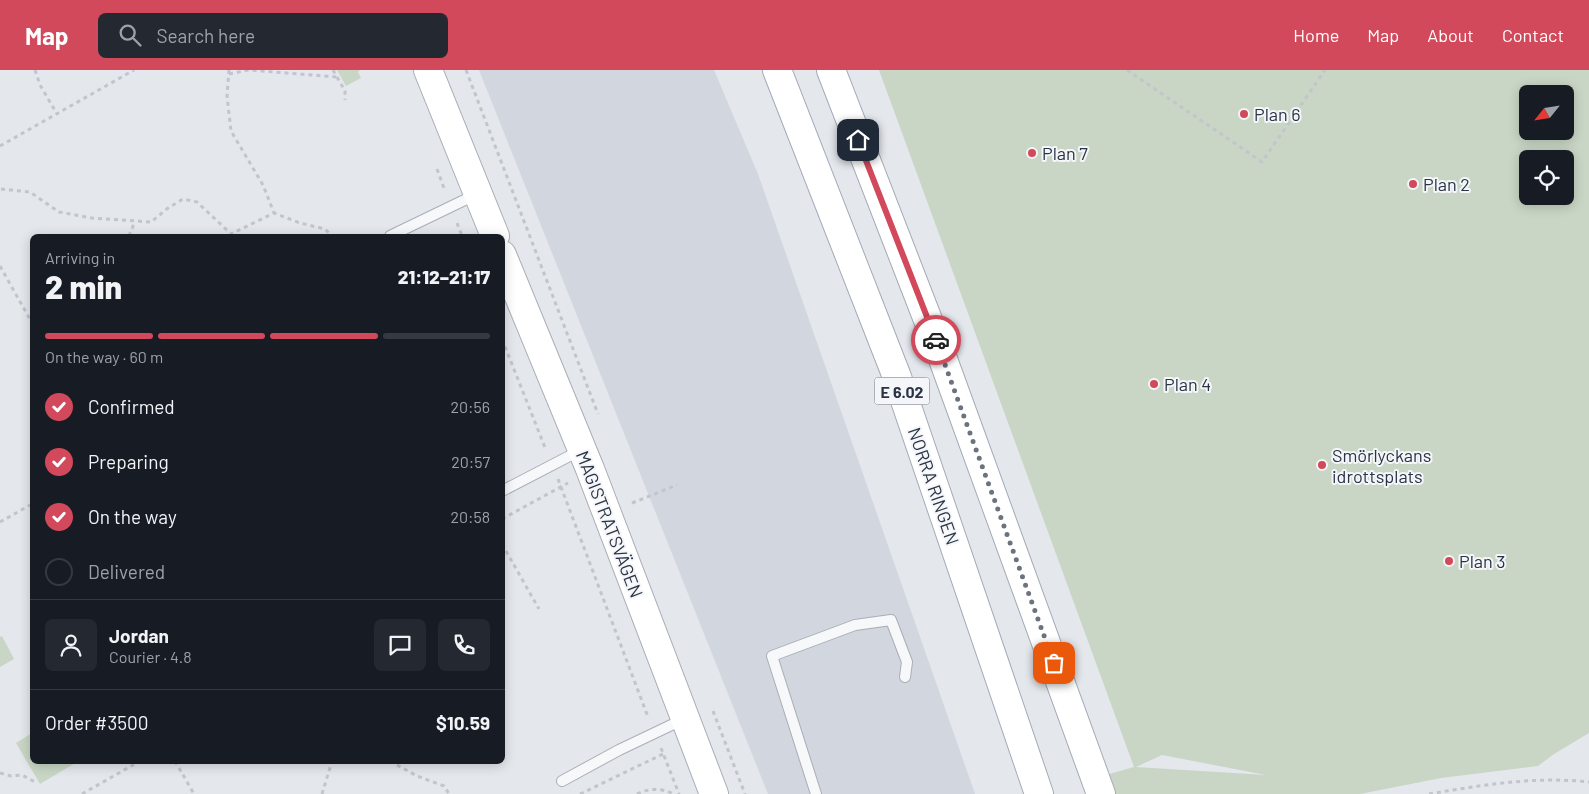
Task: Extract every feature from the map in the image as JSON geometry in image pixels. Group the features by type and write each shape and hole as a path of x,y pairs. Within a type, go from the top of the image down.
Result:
{"main road":[{"path":"428,70 494,234"},
{"name":"NORRA RINGEN","path":"777,70 897,377 1040,794"},
{"name":"E 6.02","path":"831,70 943,360 1101,794"},
{"name":"MAGISTRATSVÄGEN","path":"505,262 586,459 714,794"}],"lane":[{"path":"394,234 478,194"},
{"path":"505,489 552,465 586,459"},
{"path":"816,794 772,656 855,625 890,620 908,662 904,677"},
{"path":"562,781 654,732 685,719"}],"path":[{"path":"35,70 40,85 57,114"},
{"path":"0,146 134,70"},
{"path":"274,214 263,185 231,132 227,96 229,72 248,70 336,77"},
{"path":"333,70 345,91 344,100"},
{"path":"1127,70 1262,162 1325,70"},
{"path":"0,189 30,192 59,212 92,218 151,222 183,199 196,202 230,234 274,214 325,229 330,234"},
{"path":"130,234 135,221"},
{"path":"0,266 30,319"},
{"path":"505,347 679,794"},
{"path":"505,517 561,487 586,459"},
{"path":"632,504 677,485"},
{"path":"0,522 30,505"},
{"path":"505,549 539,609"},
{"path":"580,794 663,754"},
{"path":"82,794 135,764"},
{"path":"177,764 194,794"},
{"path":"322,794 331,764"},
{"path":"395,764 417,776 444,786 449,794"},
{"path":"0,773 11,776 22,775 34,782"},
{"path":"1429,794 1492,784 1564,779 1589,782"},
{"path":"637,794 645,790 655,789 665,790 674,794"},
{"path":"587,790 590,794"}],"shaded area":[{"path":"479,70 714,70 758,174 975,794 768,794"}],"green space":[{"path":"337,70 360,70 358,72 361,78 346,86"},
{"name":"Smörlyckans idrottsplats","path":"879,70 1589,70 1589,733 1538,766 1441,778 1360,794 1114,794 1106,775 1134,767","holes":["1162,755 1266,775 1136,767"]},
{"path":"2,636 14,659 0,667 0,637"},
{"path":"30,734 30,764 74,764 40,784 16,743"}],"way so far":[{"path":"936,340 1054,663"}],"place":[{"name":"Plan 6","path":"1244,114"},
{"name":"Plan 7","path":"1032,153"},
{"name":"Plan 2","path":"1413,184"},
{"name":"Plan 4","path":"1154,384"},
{"name":"Smörlyckans idrottsplats","path":"1322,465"},
{"name":"Plan 3","path":"1449,561"}],"route":[{"path":"858,140 936,340"}]}
